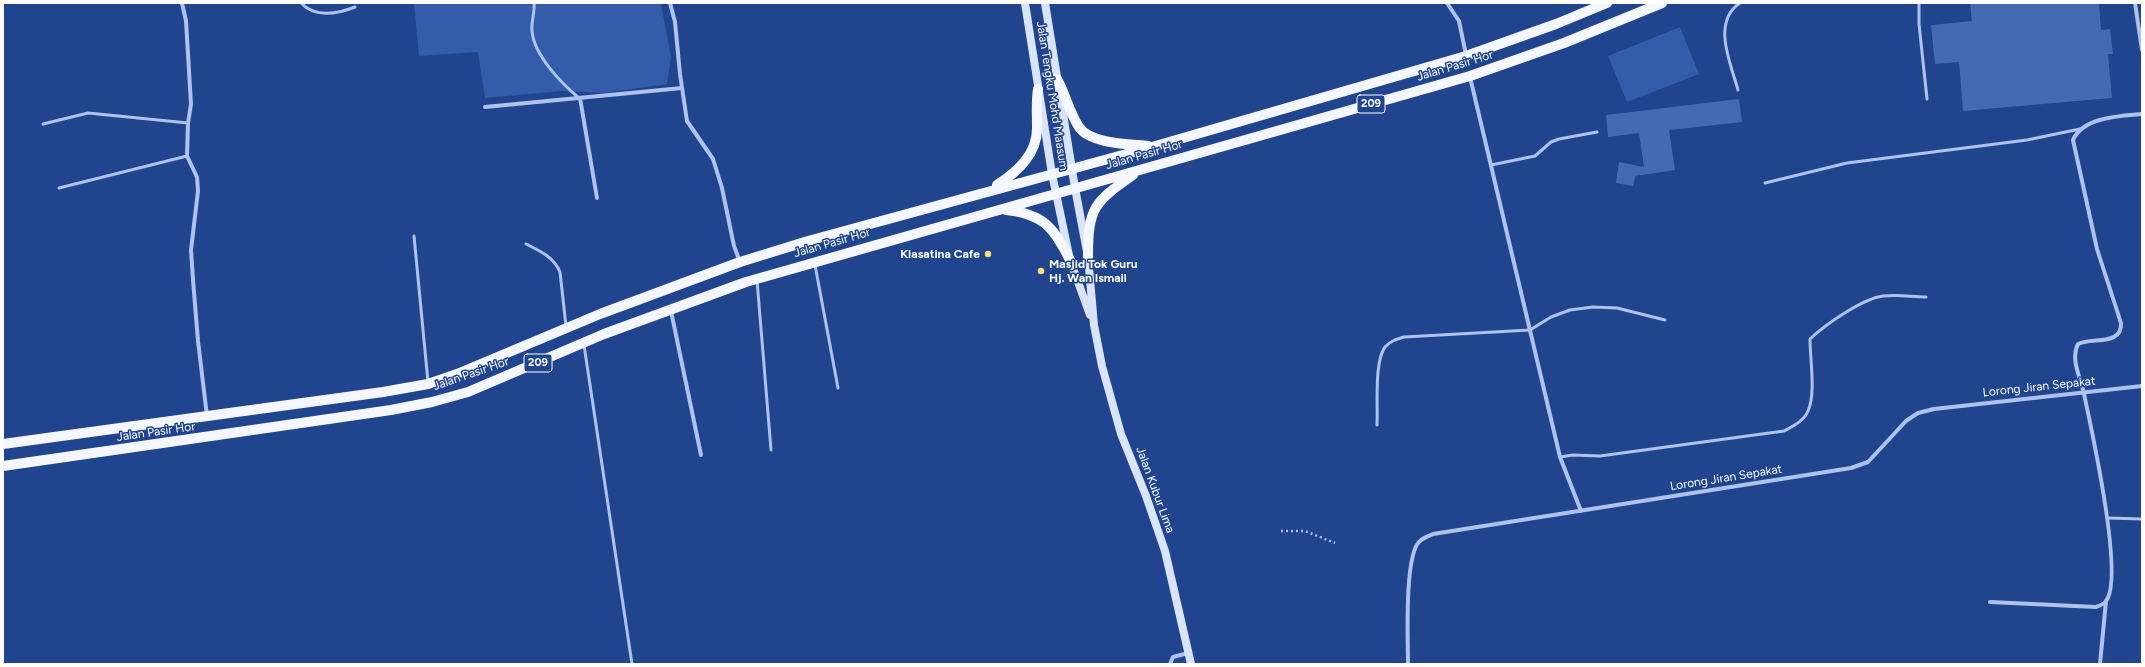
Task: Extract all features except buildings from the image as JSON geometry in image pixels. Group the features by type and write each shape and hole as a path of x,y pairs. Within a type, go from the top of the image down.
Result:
{"main road":[{"name":"Jalan Tengku Mohd Maasum","path":"1025,3 1056,194"},
{"name":"Jalan Tengku Mohd Maasum","path":"1045,3 1075,188"},
{"name":"Jalan Pasir Hor","path":"3,444 428,384 484,363 670,287 740,262 1466,56 1556,24 1607,3"},
{"name":"Jalan Pasir Hor","path":"3,466 391,410 468,392 584,343 756,278 1470,76 1564,43 1662,3"},
{"path":"1057,80 1080,129 1091,136 1104,141 1152,146"},
{"path":"990,190 1011,176 1030,155 1038,128 1036,103 1038,89"},
{"path":"1088,257 1090,217 1097,204 1106,194 1142,170"},
{"name":"Jalan Kubur Lima","path":"1075,188 1088,257 1094,325 1102,366 1121,434 1146,496 1164,551 1191,664"},
{"name":"Jalan Kubur Lima","path":"1056,194 1070,260 1094,325"},
{"path":"1001,209 1032,214 1044,221 1053,230 1070,260"}],"street":[{"path":"182,3 186,21 191,104 186,156 197,177 198,191 191,250 198,341 207,416"},
{"path":"670,3 675,22 687,121 713,159 722,188 734,246 740,262"},
{"path":"1447,3 1459,21 1466,56"},
{"path":"2135,3 2142,50"},
{"path":"1470,76 1560,458 1581,511"},
{"path":"485,107 682,88"},
{"path":"580,98 597,198"},
{"path":"2100,664 2106,601 2111,589 2111,560 2108,518 2084,392 2074,357 2078,344 2085,341 2112,338 2118,335 2121,330 2121,323 2097,250 2074,149 2074,140 2080,129 2089,124 2142,113"},
{"path":"671,309 701,455"},
{"name":"Lorong Jiran Sepakat","path":"1408,664 1409,573 1412,556 1419,542 1433,534 1851,468 1868,462 1906,420 1918,413 1934,409 2142,386"},
{"path":"1990,602 2096,607 2106,601"},
{"path":"1170,664 1173,657 1188,653"}],"lane":[{"path":"300,3 308,9 320,13 343,11 355,7"},
{"path":"534,3 535,11 532,33 543,60 570,91 580,98"},
{"path":"1738,90 1724,34 1728,15 1733,8 1740,3"},
{"path":"1919,3 1919,24 1927,99"},
{"path":"43,124 88,113 188,123"},
{"path":"1765,183 1847,163 2027,140 2080,129"},
{"path":"1491,165 1535,156 1551,142 1597,132"},
{"path":"60,188 186,156"},
{"path":"414,236 428,384"},
{"path":"526,244 546,254 556,264 560,272 567,328"},
{"path":"814,261 838,388"},
{"path":"756,278 771,450"},
{"path":"1560,458 1573,455 1600,456 1784,431 1798,424 1808,412 1812,398 1810,339 1822,328 1852,308 1883,296 1926,297"},
{"path":"1377,425 1380,360 1385,348 1392,341 1404,337 1530,330 1551,317 1570,310 1593,306 1624,309 1665,320"},
{"path":"584,343 632,664"},
{"path":"2108,518 2142,519"}],"path":[{"path":"1281,531 1305,530 1336,543"}],"shaded area":[{"path":"661,3 671,57 667,84 603,93 562,91 485,98 478,52 419,56 414,4"},
{"path":"1680,27 1699,74 1627,102 1608,56"}],"place":[{"name":"Kiasatina Cafe","path":"988,254"},
{"name":"Masjid Tok Guru Hj. Wan Ismail","path":"1041,271"}]}
